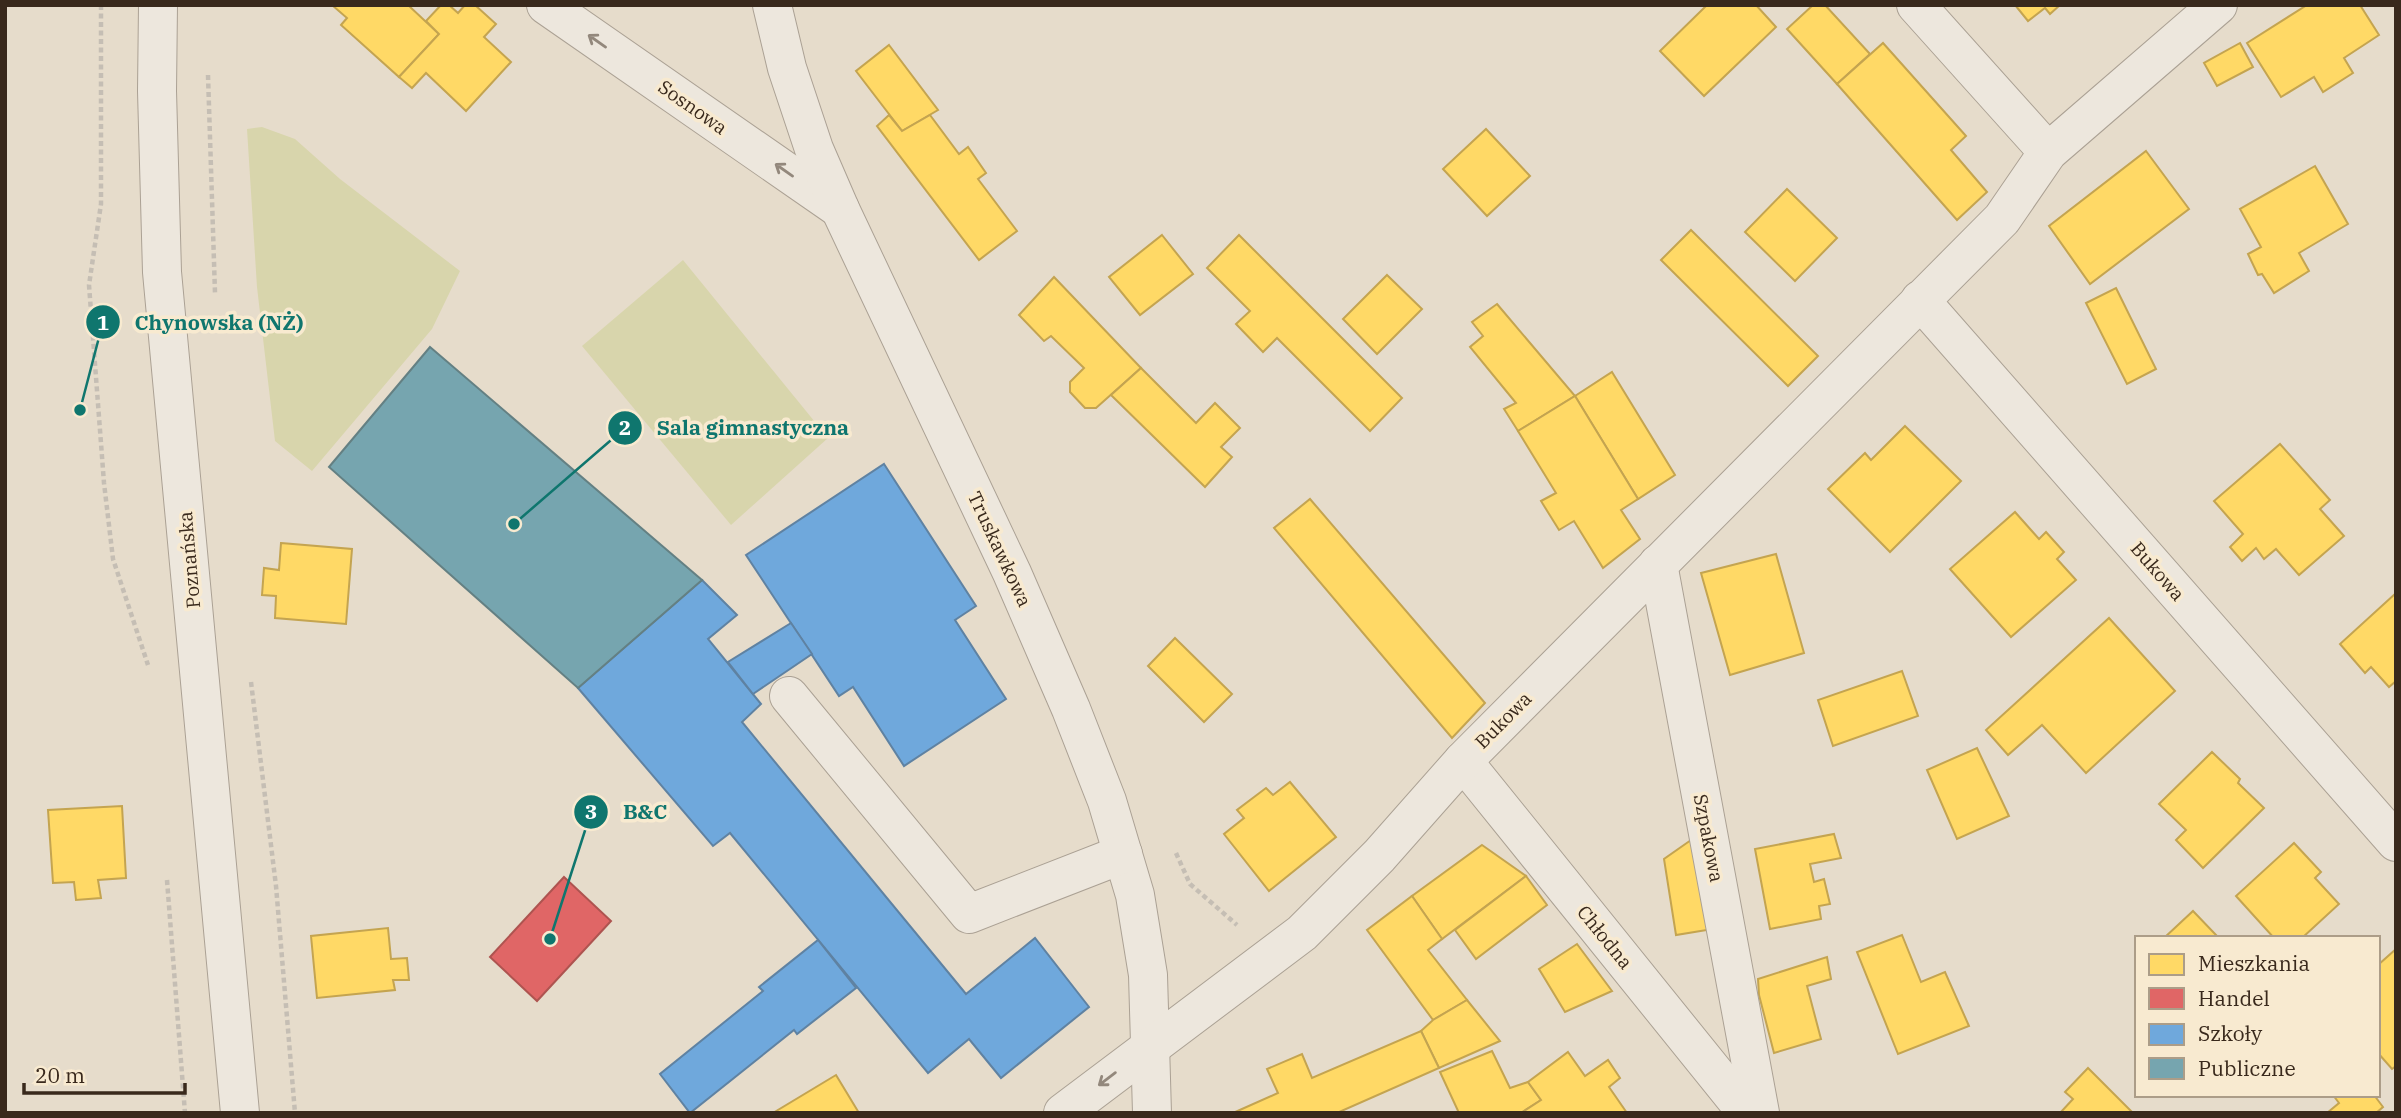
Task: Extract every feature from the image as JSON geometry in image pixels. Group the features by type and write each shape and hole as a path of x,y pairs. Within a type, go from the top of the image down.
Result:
{"street":[{"name":"Poznańska","path":"158,5 157,90 162,272 240,1113"},
{"name":"Sosnowa","path":"547,5 840,209"},
{"name":"Truskawkowa","path":"772,5 787,68 814,149 1018,586 1072,709 1107,801 1135,895 1146,961 1152,1113"},
{"path":"1916,5 2048,152"},
{"name":"Bukowa","path":"1063,1113 1302,933 1379,856 1463,761 2002,219 2048,152 2218,5"},
{"name":"Bukowa","path":"1920,300 2396,842"},
{"name":"Szpakowa","path":"1658,564 1760,1113"},
{"path":"789,696 969,914 1123,854"},
{"name":"Chłodna","path":"1463,761 1747,1113"}],"path":[{"path":"101,5 101,204 89,285 104,483 113,559 148,667"},
{"path":"208,63 216,300"},
{"path":"251,680 276,886 295,1113"},
{"path":"167,876 185,1113"}],"shaded area":[{"path":"262,127 295,139 340,179 460,271 432,329 312,471 275,441 257,287 247,129"},
{"path":"683,260 828,438 731,525 582,346"}],"building: Mieszkania":[{"path":"332,5 408,5 439,34 399,77 341,25 347,18"},
{"path":"441,5 449,5 458,13 465,5 475,5 496,24 484,37 511,62 466,111 426,73 412,88 399,77 439,34 426,21"},
{"path":"1707,5 1756,5 1776,27 1704,96 1660,51"},
{"path":"1813,5 1825,5 1870,54 1837,84 1787,29"},
{"path":"2015,5 2060,5 2050,14 2045,8 2028,21"},
{"path":"2307,5 2360,5 2379,35 2344,58 2353,73 2323,92 2314,77 2281,97 2247,43"},
{"path":"1883,43 1966,136 1951,150 1987,192 1957,220 1837,84"},
{"path":"2240,43 2253,67 2217,86 2204,63"},
{"path":"889,45 938,110 902,131 856,71"},
{"path":"889,115 902,131 930,115 959,154 968,147 986,173 978,179 1017,231 979,260 877,126"},
{"path":"1486,129 1530,176 1487,216 1443,169"},
{"path":"2146,151 2189,209 2090,284 2049,226"},
{"path":"2315,166 2348,224 2299,253 2309,271 2274,293 2262,274 2258,275 2248,254 2261,247 2240,209"},
{"path":"1787,189 1837,238 1795,281 1745,232"},
{"path":"1691,230 1818,356 1788,386 1661,260"},
{"path":"1162,235 1193,274 1140,315 1109,277"},
{"path":"1239,235 1402,398 1370,431 1277,338 1263,352 1236,324 1250,311 1207,268"},
{"path":"1387,275 1422,309 1377,354 1343,319"},
{"path":"1054,277 1141,368 1096,408 1085,408 1070,392 1070,382 1084,368 1051,336 1044,341 1019,315"},
{"path":"2116,288 2156,369 2127,384 2086,303"},
{"path":"1497,304 1575,396 1518,431 1504,409 1516,403 1470,347 1483,336 1472,322"},
{"path":"1141,368 1196,423 1215,403 1240,428 1221,447 1232,457 1205,487 1111,395"},
{"path":"1612,372 1675,475 1638,499 1575,396"},
{"path":"1575,396 1638,499 1621,510 1640,539 1603,568 1574,521 1559,530 1541,501 1556,493 1518,431"},
{"path":"1905,426 1961,481 1890,552 1828,489 1865,453 1871,460"},
{"path":"2280,444 2330,500 2320,509 2344,536 2299,575 2276,549 2264,559 2256,548 2242,561 2230,547 2243,534 2214,501"},
{"path":"1310,499 1485,703 1452,738 1274,528"},
{"path":"2015,512 2039,539 2046,532 2064,552 2057,559 2076,580 2011,637 1950,569"},
{"path":"281,543 352,549 346,624 275,618 276,596 262,595 264,568 279,570"},
{"path":"1776,554 1804,653 1730,675 1701,573"},
{"path":"2396,593 2396,681 2389,687 2371,667 2365,673 2340,644"},
{"path":"2109,618 2175,691 2086,773 2042,725 2008,755 1986,730"},
{"path":"1175,638 1232,694 1204,722 1148,666"},
{"path":"1902,671 1918,716 1833,746 1818,700"},
{"path":"1977,748 2009,816 1957,839 1927,770"},
{"path":"2212,752 2240,779 2238,783 2264,808 2203,868 2176,840 2186,830 2159,804"},
{"path":"1290,782 1336,837 1269,891 1224,834 1244,818 1237,810 1266,788 1273,795"},
{"path":"122,806 126,878 98,880 101,898 76,900 74,882 53,883 48,810"},
{"path":"1834,834 1841,858 1810,864 1814,882 1824,879 1830,904 1819,906 1821,919 1770,929 1755,849"},
{"path":"1691,840 1719,928 1676,935 1664,859"},
{"path":"2294,843 2321,872 2315,878 2339,904 2304,936 2272,936 2236,896"},
{"path":"1482,845 1526,876 1442,939 1412,896"},
{"path":"1526,876 1547,905 1476,959 1455,930"},
{"path":"1412,896 1442,939 1428,950 1467,1000 1433,1020 1367,930"},
{"path":"2193,911 2217,936 2166,936"},
{"path":"388,928 391,959 407,958 409,980 393,980 395,990 317,998 311,936"},
{"path":"1902,935 1921,982 1945,972 1969,1026 1898,1054 1857,952"},
{"path":"1577,944 1612,991 1565,1012 1539,969"},
{"path":"2396,949 2396,1066 2392,1069 2380,1055 2380,963"},
{"path":"1827,957 1831,979 1807,986 1821,1039 1774,1053 1759,995 1758,979"},
{"path":"1467,1000 1500,1041 1439,1068 1421,1031 1433,1020"},
{"path":"1421,1031 1439,1068 1337,1113 1233,1113 1278,1093 1267,1069 1302,1054 1312,1078"},
{"path":"1492,1051 1510,1088 1528,1082 1541,1100 1521,1113 1459,1113 1440,1072"},
{"path":"1568,1052 1585,1076 1608,1060 1620,1078 1609,1087 1627,1113 1521,1113 1541,1100 1528,1082"},
{"path":"2088,1068 2133,1113 2060,1113 2073,1099 2065,1092"},
{"path":"836,1075 859,1113 773,1113"},
{"path":"2334,1097 2376,1097 2383,1107 2376,1113 2327,1113 2339,1103"}],"building: Handel":[{"path":"564,877 611,921 537,1001 490,957"}],"building: Szkoły":[{"path":"884,464 976,606 955,620 1006,699 904,766 853,687 839,696 746,555"},
{"path":"702,580 737,615 708,639 761,704 742,722 966,994 1035,938 1089,1007 1001,1078 969,1039 928,1073 730,833 713,846 578,688"},
{"path":"791,623 812,654 753,694 728,662"},
{"path":"818,940 856,988 797,1034 794,1030 690,1113 660,1074 763,991 759,987"}],"building: Publiczne":[{"path":"430,347 702,580 578,688 329,467"}],"place":[{"name":"Chynowska (NŻ)","path":"80,410"},
{"name":"Sala gimnastyczna","path":"514,524"},
{"name":"B&C","path":"550,939"}]}
